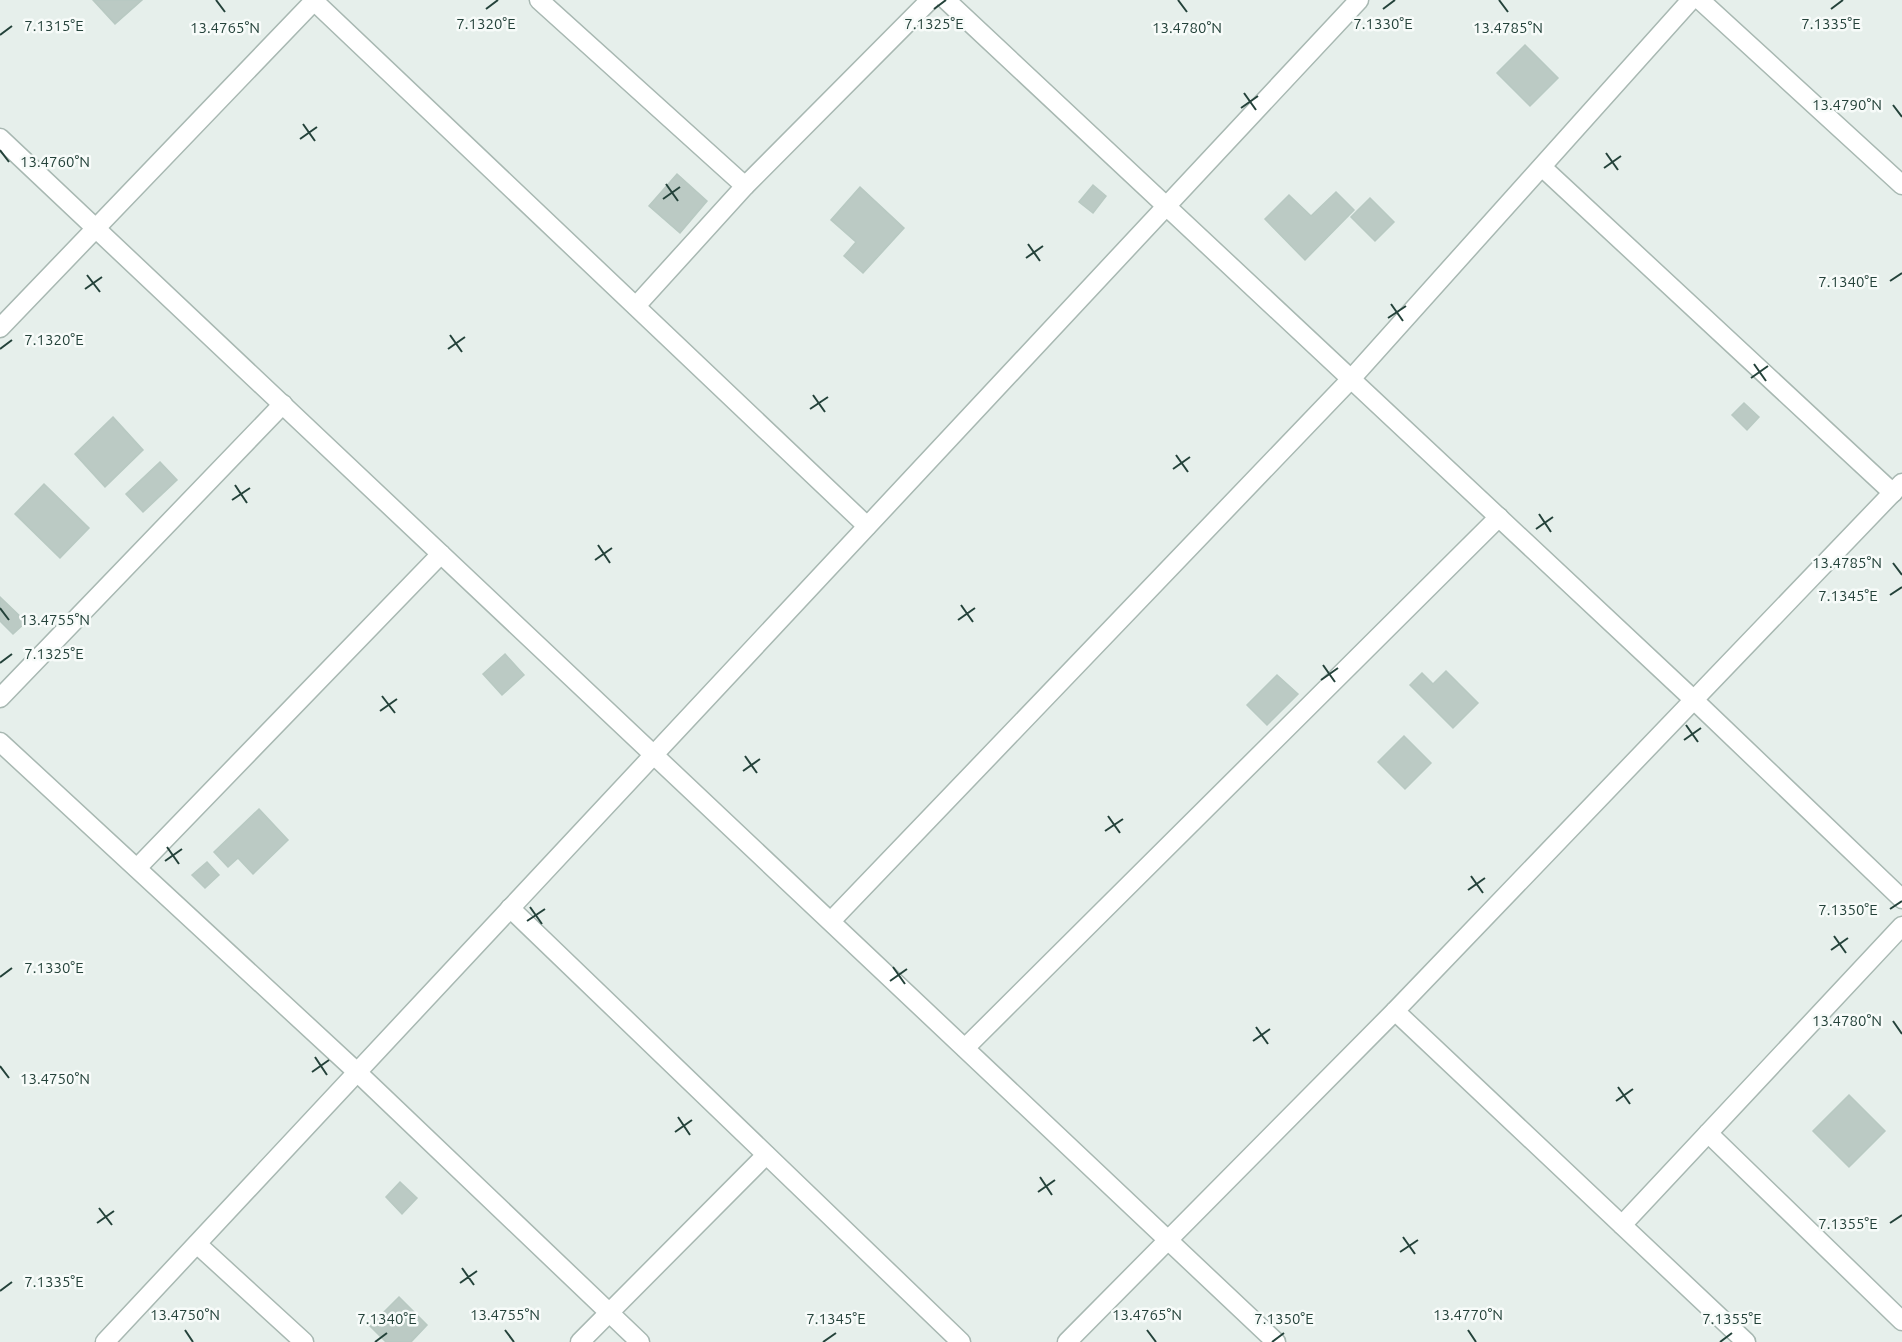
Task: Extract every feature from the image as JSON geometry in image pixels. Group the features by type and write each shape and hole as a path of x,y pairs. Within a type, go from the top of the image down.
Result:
{"street":[{"path":"0,328 314,0 867,526"},
{"path":"539,0 745,186"},
{"path":"636,306 745,186 930,0"},
{"path":"946,0 1694,700 1902,899"},
{"path":"105,1342 1359,0"},
{"path":"831,921 1351,379 1691,0"},
{"path":"1700,0 1902,185"},
{"path":"0,138 1276,1342"},
{"path":"1067,1342 1395,1011 1897,488 1542,167"},
{"path":"0,698 283,404"},
{"path":"965,1048 1499,517"},
{"path":"137,868 441,554"},
{"path":"0,742 357,1072 640,1342"},
{"path":"510,908 961,1342"},
{"path":"1622,1225 1902,926"},
{"path":"1395,1011 1746,1342"},
{"path":"1708,1133 1902,1321"},
{"path":"580,1342 766,1155"},
{"path":"197,1244 304,1342"}],"building":[{"path":"93,0 142,0 115,24"},
{"path":"1525,45 1558,78 1530,106 1497,73"},
{"path":"677,174 707,201 680,233 649,206"},
{"path":"1093,185 1106,196 1093,213 1079,202"},
{"path":"860,187 904,228 863,273 844,256 856,242 831,220"},
{"path":"1336,192 1354,210 1305,260 1265,219 1289,195 1311,216"},
{"path":"1370,198 1394,222 1375,241 1351,217"},
{"path":"1744,403 1759,417 1747,430 1732,415"},
{"path":"113,417 143,450 105,487 75,454"},
{"path":"160,462 177,480 143,512 126,494"},
{"path":"44,484 89,528 60,558 15,514"},
{"path":"0,597 26,622 13,634 0,621"},
{"path":"505,654 524,675 502,695 483,674"},
{"path":"1446,671 1478,703 1453,728 1410,685 1422,673 1433,684"},
{"path":"1277,675 1298,694 1267,725 1247,705"},
{"path":"1404,736 1431,763 1405,789 1378,762"},
{"path":"259,809 288,840 253,874 238,858 228,867 214,852"},
{"path":"207,862 219,875 205,888 192,875"},
{"path":"1849,1095 1885,1131 1849,1167 1813,1131"},
{"path":"400,1182 417,1198 402,1214 386,1197"},
{"path":"399,1297 427,1325 411,1342 386,1342 370,1326"}]}
